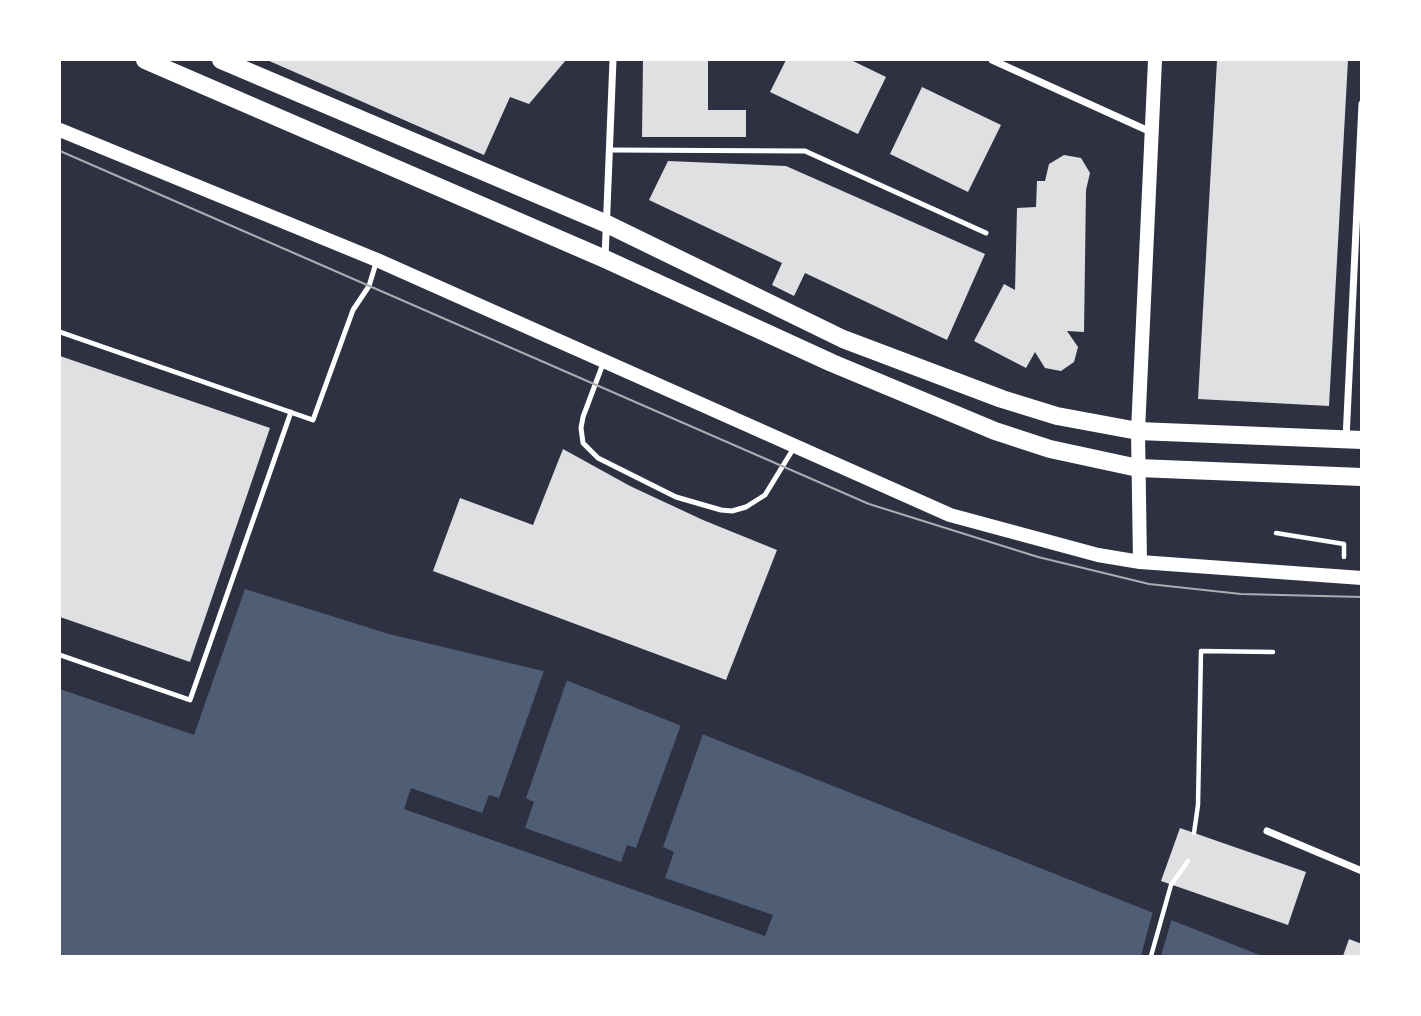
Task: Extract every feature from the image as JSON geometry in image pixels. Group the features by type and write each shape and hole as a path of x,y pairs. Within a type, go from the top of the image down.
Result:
{"main road":[{"path":"145,60 605,259 832,363 995,430 1050,449 1138,468 1362,477"},
{"path":"221,60 607,224 843,340 1002,399 1057,416 1138,431 1354,440"},
{"path":"1140,562 1138,431 1155,60"},
{"path":"60,130 377,260 950,515 1098,555 1140,562 1362,578"},
{"path":"832,363 843,340"}],"street":[{"path":"605,259 613,60"},
{"path":"992,60 1153,133"},
{"path":"1354,440 1362,104"},
{"path":"1267,831 1362,871"}],"lane":[{"path":"610,150 806,151 986,233"},
{"path":"60,332 313,420 353,310 369,286 377,260"},
{"path":"604,361 583,417 583,443 598,458 676,497 721,510 732,511 746,507 765,495 795,446"},
{"path":"60,655 190,700 291,412"}],"path":[{"path":"1276,533 1345,544"},
{"path":"1194,833 1198,804 1201,651 1273,652"},
{"path":"1151,957 1171,885 1188,861"}],"water":[{"path":"245,589 389,634 543,671 1262,956 60,956 60,689 194,735"}],"pier":[{"path":"545,668 568,677 526,798 534,802 525,828 621,862 627,845 636,848 682,722 704,731 663,847 674,852 665,878 773,915 765,936 404,809 411,788 482,813 489,795 499,798"},
{"path":"1153,911 1172,918 1161,956 1141,956"}],"building":[{"path":"267,60 566,60 529,104 510,97 484,155"},
{"path":"643,60 708,60 708,110 746,110 746,137 642,137"},
{"path":"786,60 851,60 886,77 858,134 770,92"},
{"path":"1217,60 1348,60 1329,406 1198,399"},
{"path":"922,87 1001,125 968,192 890,154"},
{"path":"1064,155 1081,158 1090,173 1086,190 1084,332 1067,331 1078,347 1074,362 1061,371 1045,368 1035,352 1026,368 974,341 1004,284 1015,290 1017,208 1036,207 1037,181 1045,181 1049,164"},
{"path":"668,161 786,166 985,254 947,340 805,273 794,296 772,285 782,263 649,200"},
{"path":"60,356 270,428 190,662 60,617"},
{"path":"563,449 630,486 777,550 726,680 433,571 460,498 533,525"},
{"path":"1180,828 1306,872 1288,925 1161,881"},
{"path":"1349,939 1362,944 1361,956 1343,956"}],"tram line":[{"path":"60,151 869,504 1038,557 1149,584 1241,594 1362,597"}]}
